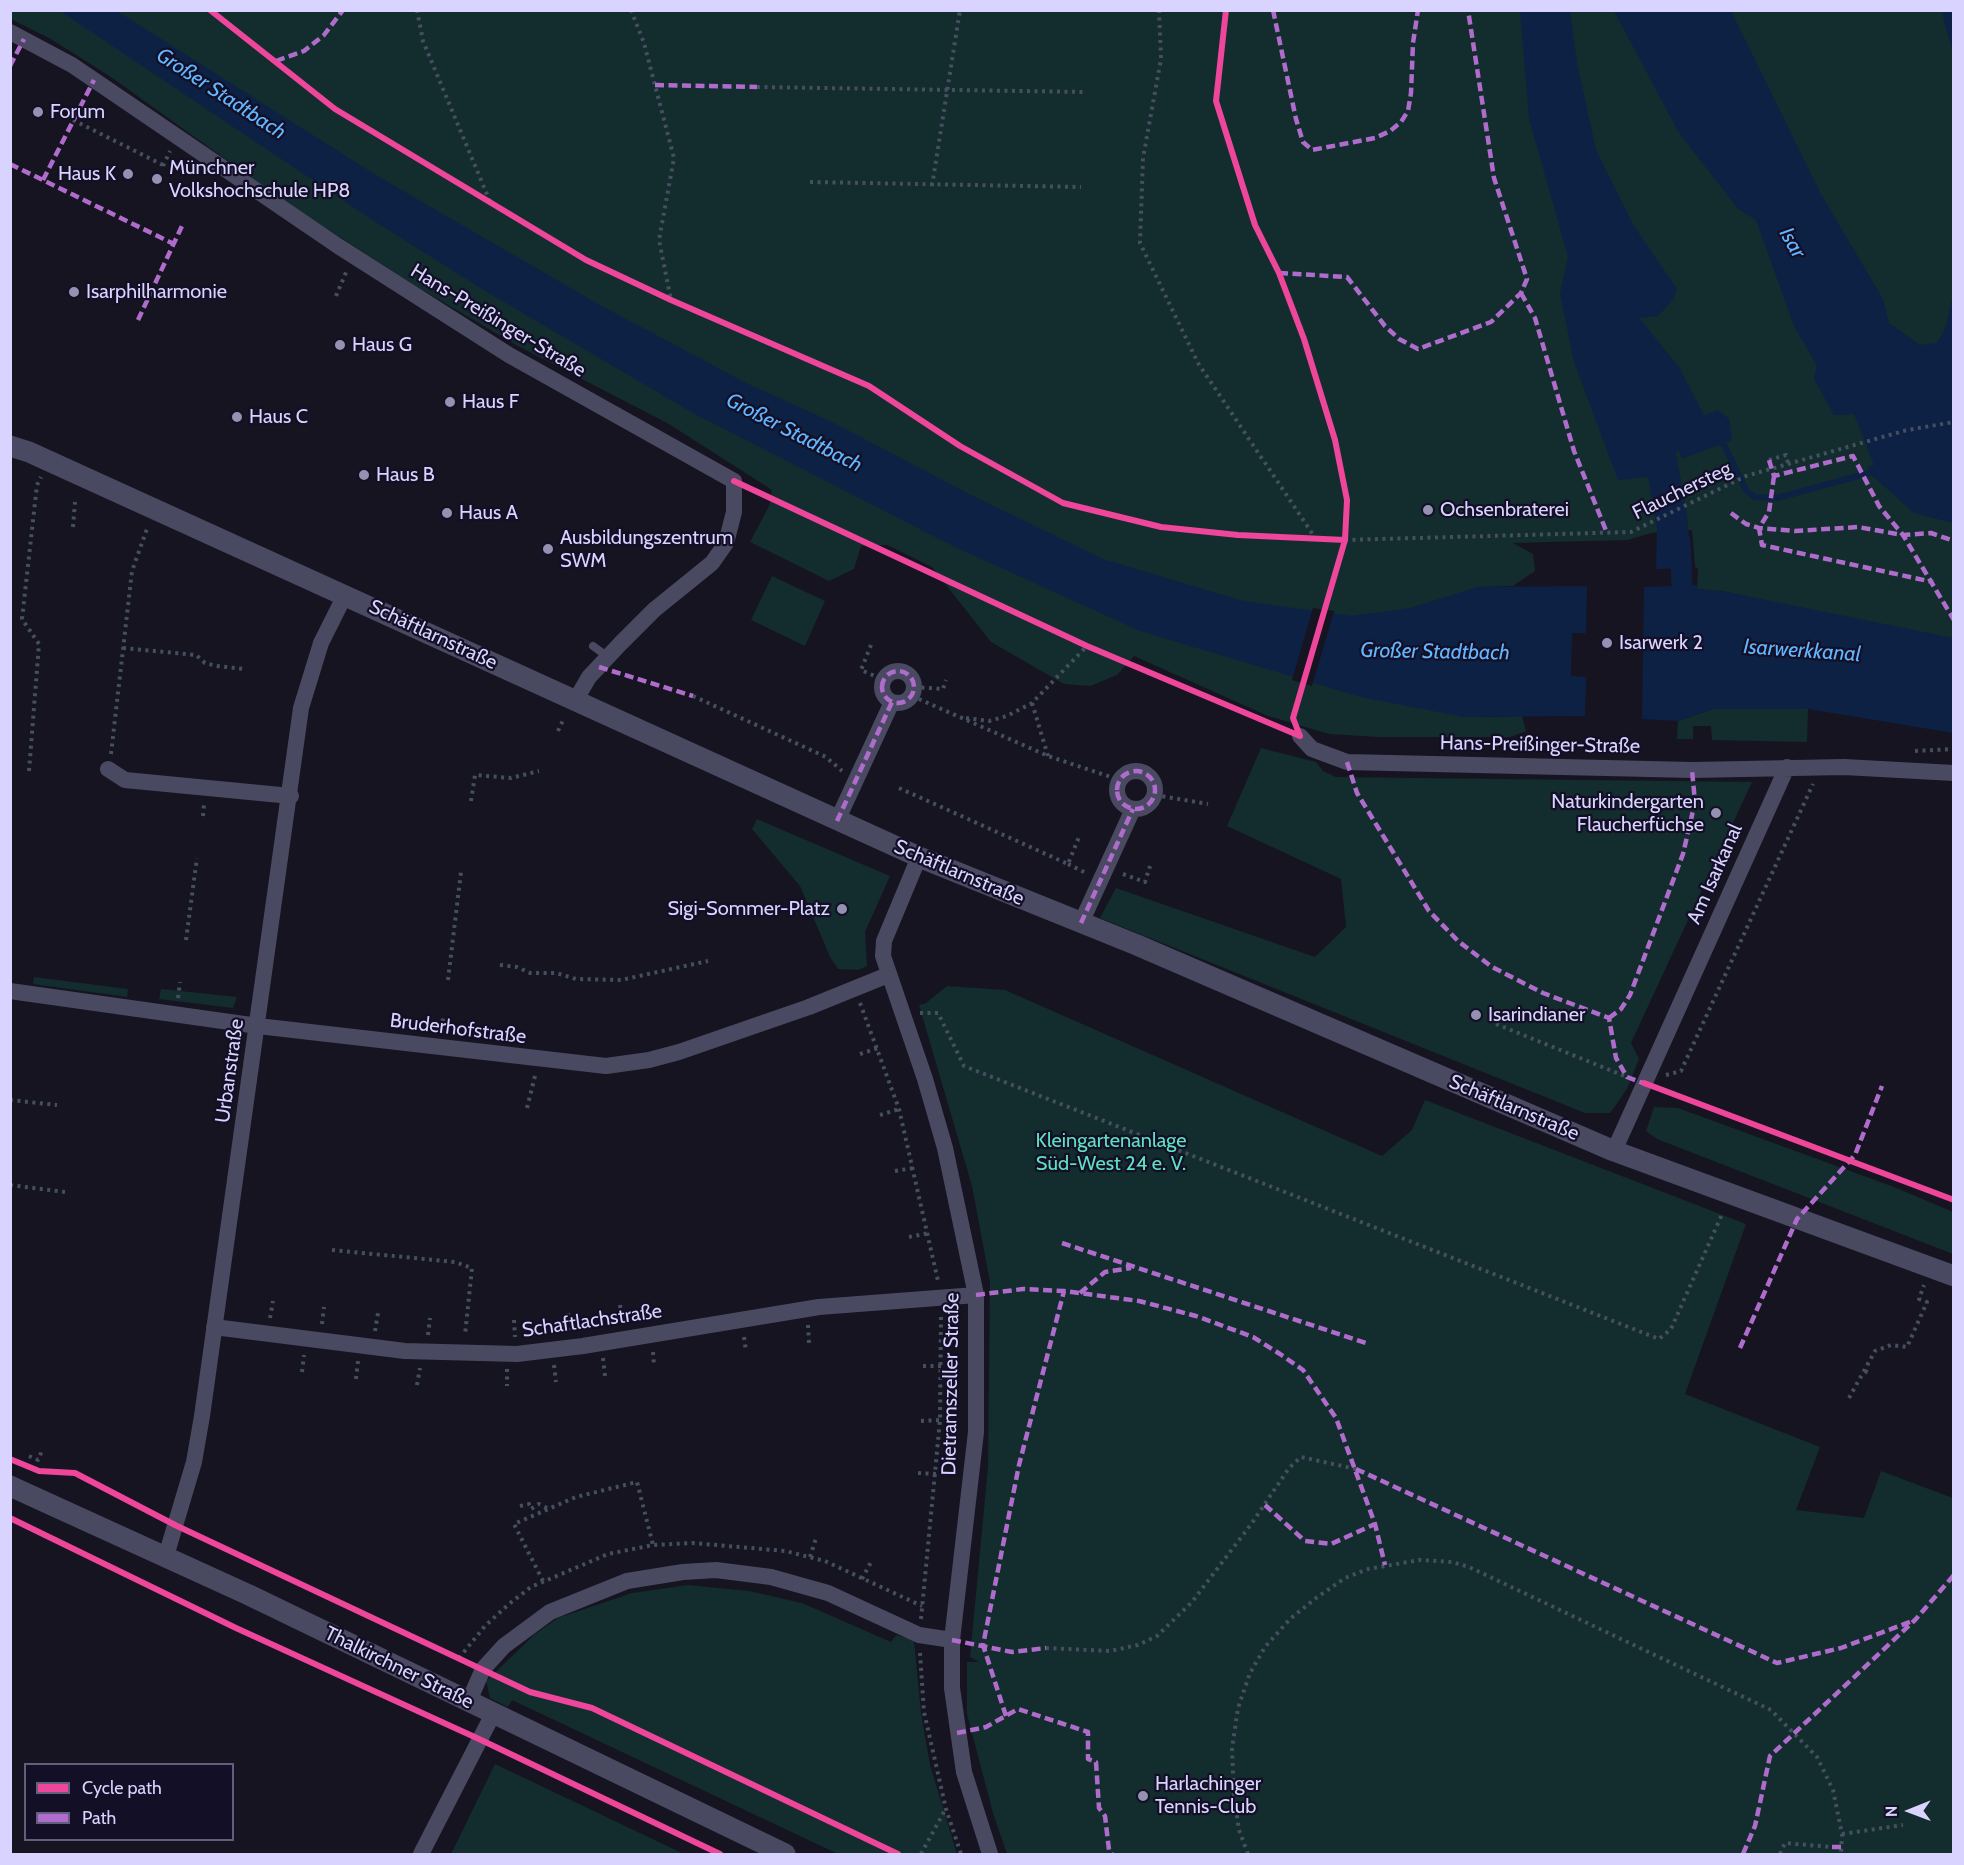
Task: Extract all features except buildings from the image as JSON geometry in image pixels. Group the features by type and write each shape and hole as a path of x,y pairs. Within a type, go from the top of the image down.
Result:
{"street":[{"name":"Hans-Preißinger-Straße","path":"10,32 72,66 338,246 510,356 734,481 734,512 726,543 712,563 654,610 608,657 590,677 570,709"},
{"name":"Schäftlarnstraße","path":"10,438 20,449 345,595 570,709 1081,923 1614,1151 1953,1276"},
{"name":"Urbanstraße","path":"166,1556 194,1462 291,796 301,708 321,643 345,595"},
{"path":"900,671 911,678 913,692 903,703 892,702 883,693 884,680 888,675 900,671"},
{"path":"837,820 892,702"},
{"name":"Hans-Preißinger-Straße","path":"1300,736 1312,749 1347,762 1692,770 1787,767"},
{"path":"1787,767 1919,769 1953,773"},
{"name":"Am Isarkanal","path":"1614,1151 1787,767"},
{"path":"108,769 125,780 291,796"},
{"path":"1081,923 1133,809 1149,804 1155,795 1154,782 1145,772 1132,771 1120,780 1117,788 1120,800 1133,809"},
{"name":"Dietramszeller Straße","path":"919,857 884,941 883,956 945,1148 976,1295 976,1432 952,1640 952,1688 957,1734 970,1794 990,1854"},
{"name":"Bruderhofstraße","path":"10,991 258,1026 536,1060 606,1066 649,1060 748,1029 888,975"},
{"name":"Schaftlachstraße","path":"214,1327 405,1351 465,1354 532,1352 819,1307 976,1295"},
{"name":"Thalkirchner Straße","path":"10,1486 166,1556 785,1854"},
{"path":"469,1701 483,1669 529,1626 550,1612 627,1581 656,1575 716,1570 762,1575 828,1593 919,1635 952,1640"},
{"path":"421,1854 493,1714"}],"lane":[{"path":"592,646 608,657"}],"path":[{"path":"417,10 423,42 491,204"},
{"path":"631,10 644,43 674,158 659,240 671,300"},
{"path":"932,186 960,10"},
{"path":"1159,10 1161,59 1143,158 1140,243 1198,363 1316,539"},
{"path":"757,87 1087,92"},
{"path":"73,120 163,166 168,156"},
{"path":"810,182 1081,187"},
{"path":"336,296 342,282"},
{"path":"1769,460 1786,455 1788,463"},
{"path":"29,771 39,645 22,619 37,485 48,462"},
{"path":"73,527 75,502"},
{"path":"108,769 114,741 132,571 154,509"},
{"path":"871,645 861,670 884,680"},
{"path":"959,717 989,721 1007,716 1032,703 1087,646"},
{"path":"123,648 196,655 205,663 244,669"},
{"path":"913,692 943,689 946,680"},
{"path":"913,692 959,717 1048,756 1120,780"},
{"path":"693,696 826,757 854,781"},
{"path":"1032,703 1048,756"},
{"path":"558,731 570,709"},
{"path":"1644,1083 1681,1071 1821,767"},
{"path":"471,801 475,775 511,778 539,771"},
{"path":"899,788 1068,864 1078,837"},
{"path":"1155,795 1208,804"},
{"path":"186,940 197,858"},
{"path":"1105,867 1145,882 1150,866"},
{"path":"448,980 461,872"},
{"path":"500,966 517,967 530,973 556,973 576,979 621,980 708,961"},
{"path":"854,988 899,1109 942,1298 940,1420 919,1635 924,1712 946,1809 961,1854"},
{"path":"902,1012 938,1012 964,1066 1659,1339 1671,1329 1731,1194"},
{"path":"1496,1024 1627,1077"},
{"path":"860,1054 878,1048"},
{"path":"527,1108 536,1060"},
{"path":"10,1100 57,1105"},
{"path":"880,1115 899,1109"},
{"path":"895,1171 914,1168"},
{"path":"10,1185 65,1192"},
{"path":"909,1237 929,1233"},
{"path":"332,1250 455,1262 472,1268 465,1354"},
{"path":"1849,1398 1875,1351 1891,1345 1907,1347 1927,1302 1919,1299 1924,1285"},
{"path":"923,1366 941,1366"},
{"path":"1865,1371 1871,1374"},
{"path":"921,1421 940,1420"},
{"path":"29,1456 38,1460 42,1451"},
{"path":"1046,1648 1110,1651 1138,1645 1157,1636 1198,1595 1252,1523 1289,1468 1301,1457 1356,1469"},
{"path":"918,1473 936,1474"},
{"path":"543,1581 514,1524 576,1497 638,1482 653,1545"},
{"path":"520,1506 529,1504 531,1509 538,1504 548,1509"},
{"path":"810,1557 816,1538"},
{"path":"862,1579 872,1560"},
{"path":"1248,1854 1239,1830 1234,1796 1232,1749 1238,1708 1250,1673 1272,1640 1290,1619 1345,1578 1368,1569 1420,1560 1452,1562 1469,1566 1771,1710 1817,1757 1833,1790 1842,1834 1841,1854"},
{"path":"921,1854 946,1809"},
{"path":"1842,1834 1903,1825"},
{"path":"1780,1854 1785,1843 1832,1847"}],"green space":[{"path":"10,11 1953,11 1953,733 1791,607 1727,592 1697,589 1698,569 1695,567 1692,530 1651,533 1628,540 1513,543 1533,554 1535,571 1513,586 1483,587 1482,717 1522,716 1526,731 1510,737 1378,737 1329,734 1268,716 1134,656 1117,675 1090,686 1064,684 991,642 932,567 887,545 861,546 854,569 829,581 750,542 769,506 772,490 669,424 516,345 414,285 281,199 111,77 49,38 11,19"},
{"path":"772,576 825,601 805,646 751,620"},
{"path":"1713,709 1808,709 1807,742 1712,740 1711,726 1693,726 1693,739 1677,739 1678,721"},
{"path":"1261,748 1316,762 1323,771 1336,777 1752,782 1631,1043 1639,1059 1627,1089 1610,1113 1585,1113 1100,918 1116,888 1315,957 1346,927 1341,879 1227,826"},
{"name":"Sigi-Sommer-Platz","path":"757,819 890,876 865,932 867,966 858,970 838,969 830,957 800,886 752,829"},
{"path":"34,977 128,989 127,997 33,984"},
{"name":"Kleingartenanlage Süd-West 24 e. V.","path":"947,986 1005,990 1382,1156 1412,1130 1425,1100 1746,1224 1685,1394 1820,1447 1796,1510 1864,1518 1881,1471 1953,1498 1953,1854 1007,1854 993,1813 967,1714 967,1662 979,1662 970,1657 988,1467 990,1282 972,1186 919,1005 926,1003"},
{"path":"161,989 237,997 233,1008 159,999"},
{"path":"1654,1107 1678,1108 1894,1187 1953,1212 1953,1254 1657,1139 1646,1131"},
{"path":"688,1585 749,1591 802,1603 891,1642 896,1635 914,1640 921,1713 930,1765 957,1854 838,1854 512,1700 508,1707 490,1698 486,1681 535,1634 558,1618 632,1593"},
{"path":"495,1764 684,1854 451,1854"}],"water":[{"name":"Großer Stadtbach","path":"60,11 117,11 379,177 600,305 748,384 830,421 969,494 1103,559 1243,601 1351,616 1410,608 1478,587 1587,586 1586,633 1572,633 1571,676 1586,677 1585,716 1464,717 1361,697 1140,631 953,546 693,413 482,289 371,219"},
{"path":"1520,11 1570,11 1577,63 1596,150 1634,226 1677,289 1673,300 1658,316 1639,318 1679,367 1704,415 1718,410 1729,419 1732,440 1682,459 1679,451 1676,451 1687,516 1692,568 1656,569 1657,529 1648,477 1618,480 1574,362 1560,294 1568,257 1529,118"},
{"name":"Isar","path":"1614,11 1731,11 1821,194 1883,299 1889,323 1920,345 1937,343 1946,327 1953,294 1953,523 1914,513 1869,473 1868,467 1874,465 1854,414 1834,415 1814,379 1817,366 1794,326 1756,220 1738,209 1679,133"},
{"path":"1942,11 1953,11 1953,52 1946,29"},
{"name":"Isarwerkkanal","path":"1697,585 1697,589 1727,592 1953,638 1953,733 1808,709 1713,709 1678,721 1642,719 1644,587"}],"pier":[{"path":"1313,608 1334,611 1312,686 1292,680"}],"waterway":[{"path":"1719,441 1724,445 1746,490 1754,497 1777,498 1869,473"},
{"path":"1680,541 1682,586 1692,613"}],"marked path":[{"path":"276,61 304,51 324,35 343,10"},
{"path":"1273,10 1296,119 1303,142 1312,150 1375,138 1390,131 1401,122 1408,111 1411,93 1413,43 1418,10"},
{"path":"1279,273 1347,277 1385,326 1399,339 1418,349 1491,322 1521,293 1527,279 1494,178 1468,10"},
{"path":"10,66 24,39"},
{"path":"43,180 94,80"},
{"path":"655,85 757,87"},
{"path":"10,164 174,244"},
{"path":"138,320 182,226"},
{"path":"1521,293 1535,318 1574,451 1607,533"},
{"path":"1769,460 1774,476 1853,456 1879,506 1903,535 1954,620"},
{"path":"1774,476 1769,512 1759,528 1762,545 1933,582"},
{"path":"1731,513 1746,524 1759,528 1795,531 1858,527 1903,535 1931,533 1954,541"},
{"path":"599,667 693,696"},
{"path":"898,671 909,676 914,687 909,698 898,703 887,698 882,687 887,676 898,671"},
{"path":"837,821 892,702"},
{"path":"1347,762 1357,793 1429,911 1458,941 1492,967 1543,993 1609,1018 1616,1058 1627,1077 1648,1085"},
{"path":"1609,1018 1621,1009 1630,995 1683,854 1695,802 1692,770"},
{"path":"1136,771 1143,772 1149,777 1154,783 1155,790 1154,797 1149,803 1143,808 1136,809 1129,808 1123,803 1118,797 1117,790 1118,783 1123,777 1129,772 1136,771"},
{"path":"1081,923 1133,809"},
{"path":"1740,1348 1797,1219 1855,1155 1882,1086"},
{"path":"1062,1243 1369,1344"},
{"path":"1080,1293 1105,1272 1131,1268"},
{"path":"976,1295 1023,1289 1064,1291 1139,1301 1196,1316 1253,1337 1280,1354 1303,1370 1336,1418 1375,1524 1385,1565"},
{"path":"1006,1716 983,1645 1019,1465 1064,1291"},
{"path":"1356,1469 1777,1663 1841,1648 1915,1620"},
{"path":"1265,1505 1305,1541 1331,1544 1375,1524"},
{"path":"1743,1854 1755,1826 1770,1756 1915,1620 1954,1575"},
{"path":"952,1640 1012,1652 1046,1648"},
{"path":"957,1733 986,1727 1018,1709 1088,1732 1088,1759 1096,1762 1099,1808 1105,1816 1109,1850 1112,1854"},
{"path":"1832,1847 1842,1847"}],"cycle path":[{"path":"210,10 335,109 586,260 671,300 869,386 960,446 1063,503 1161,527 1238,535 1345,540"},
{"path":"1226,10 1216,101 1255,225 1279,273 1304,339 1335,440 1347,500 1345,540 1293,718 1300,736"},
{"path":"734,481 1087,646 1300,736"},
{"path":"1644,1083 1954,1200"},
{"path":"10,1459 39,1471 75,1473 175,1525 530,1692 592,1708 898,1854"},
{"path":"10,1518 236,1628 479,1739 720,1854"}],"place":[{"name":"Forum","path":"38,112"},
{"name":"Haus K","path":"128,174"},
{"name":"Münchner Volkshochschule HP8","path":"157,179"},
{"name":"Isarphilharmonie","path":"74,292"},
{"name":"Haus G","path":"340,345"},
{"name":"Haus F","path":"450,402"},
{"name":"Haus C","path":"237,417"},
{"name":"Haus B","path":"364,475"},
{"name":"Ochsenbraterei","path":"1428,510"},
{"name":"Haus A","path":"447,513"},
{"name":"Ausbildungszentrum SWM","path":"548,549"},
{"name":"Isarwerk 2","path":"1607,643"},
{"name":"Naturkindergarten Flaucherfüchse","path":"1716,813"},
{"name":"Sigi-Sommer-Platz","path":"842,909"},
{"name":"Isarindianer","path":"1476,1015"},
{"name":"Harlachinger Tennis-Club","path":"1143,1796"}]}
